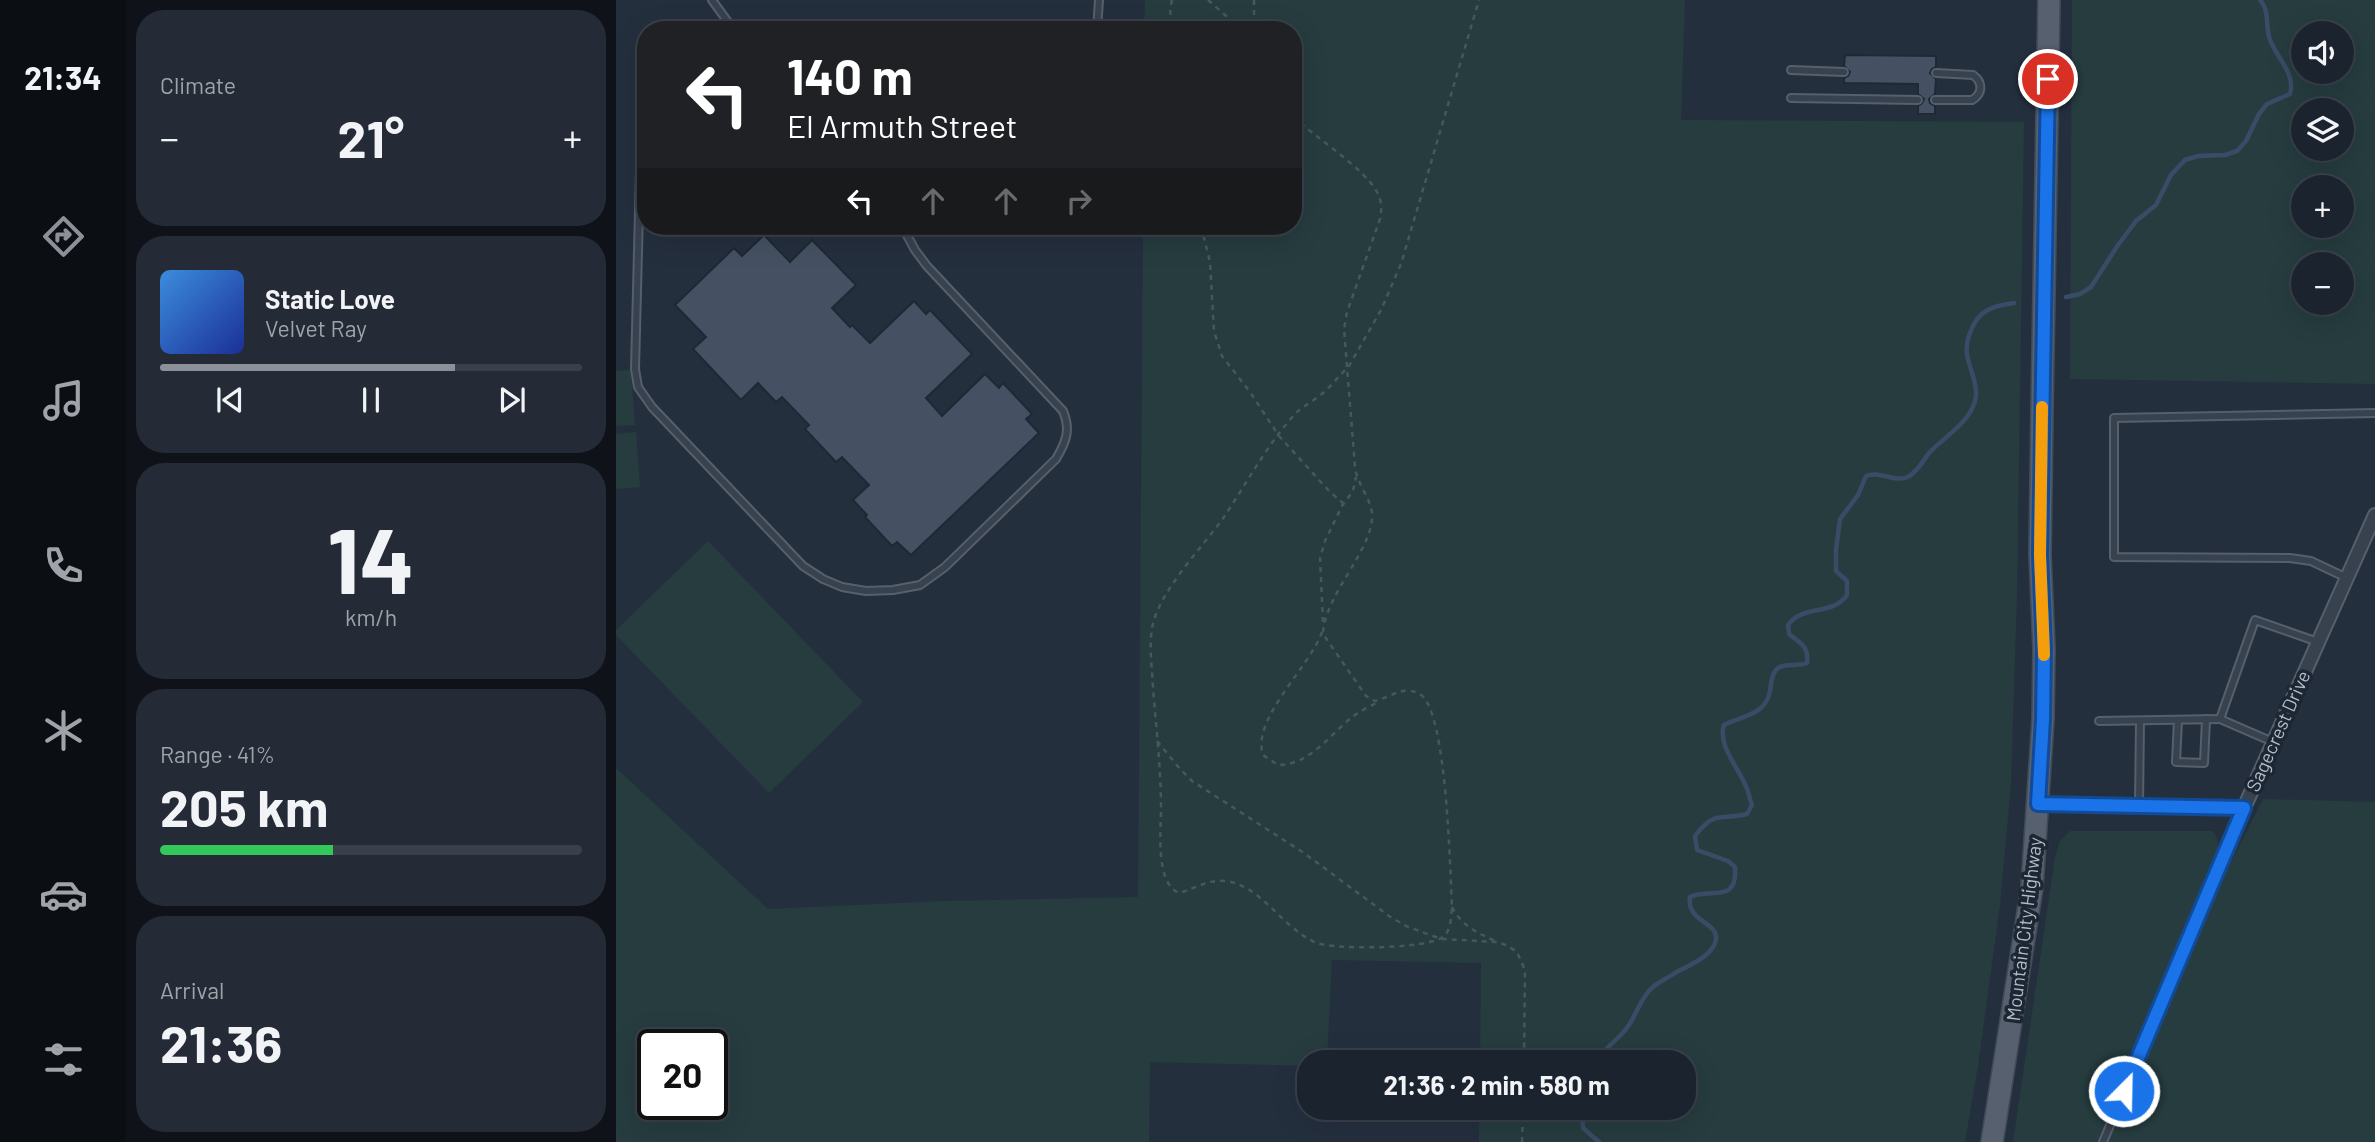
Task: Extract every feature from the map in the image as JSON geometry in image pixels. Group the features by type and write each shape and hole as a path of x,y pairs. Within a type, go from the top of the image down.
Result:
{"main road":[{"name":"Mountain City Highway","path":"1992,1142 2032,887 2043,707 2041,515 2049,0"}],"street":[{"name":"Sagecrest Drive","path":"2244,808 2374,519"},
{"path":"2038,804 2244,808"}],"lane":[{"path":"712,0 727,21"},
{"path":"1098,21 1099,0"},
{"path":"1791,71 1844,72"},
{"path":"1935,100 1972,100 1980,93 1980,84 1973,75 1936,73"},
{"path":"1791,97 1918,100"},
{"path":"637,235 635,369 638,387 652,407 803,566 842,587 866,591 920,585 945,567 1056,459 1066,443 1069,425 1063,411 927,266 907,235"},
{"path":"2347,578 2311,561 2290,558 2114,558 2114,418 2375,413"},
{"path":"2220,719 2255,620 2318,642"},
{"path":"2178,720 2176,762 2204,763 2206,719"},
{"path":"2099,722 2220,719 2273,742"},
{"path":"2140,721 2140,806"},
{"name":"Sagecrest Drive","path":"2103,1142 2244,808"}],"path":[{"path":"1171,21 1172,0"},
{"path":"1208,0 1232,21"},
{"path":"1479,0 1401,264 1381,310 1346,370 1323,394 1298,412 1222,520 1183,570 1155,617 1151,645 1163,868 1167,883 1175,892 1183,892 1210,881 1233,883 1257,896 1306,937 1317,943 1338,947 1399,946 1441,939 1498,942"},
{"path":"1255,21 1256,1"},
{"path":"1302,125 1366,178 1380,198 1380,219 1347,312 1344,338 1356,475 1353,491 1343,503 1320,558 1325,638 1366,696 1376,701 1385,698"},
{"path":"1203,235 1210,262 1214,331 1218,350 1266,414 1279,436 1343,503"},
{"path":"1356,475 1371,509 1367,537 1328,612 1314,652 1283,695 1266,724 1260,744 1263,755 1278,765 1296,762 1314,752 1355,715 1385,698 1400,691 1412,691 1423,696 1430,708 1442,769 1452,907 1449,929 1441,939"},
{"path":"1157,741 1180,769 1221,801 1304,853 1389,916 1424,934 1441,939"},
{"path":"1452,907 1468,928 1508,946 1517,953 1525,970 1524,1050"},
{"path":"1522,1142 1523,1120"}],"green space":[{"path":"1145,0 1685,0 1681,120 2024,122 2017,595 2011,784 2000,905 1965,1142 1479,1142 1479,1120 1696,1120 1696,1050 1480,1050 1481,963 1332,960 1328,1050 1297,1050 1297,1066 1150,1062 1149,1142 616,1142 616,768 768,909 944,901 1138,897 1143,235 1302,235 1302,21 1144,21"},
{"path":"2072,0 2375,0 2375,384 2070,379"},
{"path":"631,370 635,425 616,426 616,371"},
{"path":"636,432 640,487 616,489 616,434"},
{"path":"708,541 863,702 769,793 616,635 616,630"},
{"path":"2263,799 2375,802 2375,1142 2013,1142 2055,857 2060,841 2070,831 2213,831 2218,845 2216,859 2232,860"}],"building":[{"path":"1845,55 1936,56 1936,67 1930,73 1936,79 1935,94 1929,99 1935,106 1935,114 1918,114 1918,106 1924,99 1918,94 1918,84 1844,83 1844,78 1850,72 1844,66"},
{"path":"764,235 790,262 812,240 856,285 832,308 870,343 914,301 926,314 930,310 972,354 926,398 942,416 985,374 999,388 1003,383 1032,414 1026,419 1039,433 911,555 897,542 892,546 853,500 869,485 842,457 836,462 805,429 809,425 782,397 776,402 758,383 741,400 693,349 706,337 675,305 734,248 742,256"}],"waterway":[{"path":"2066,297 2080,294 2091,287 2136,221 2156,205 2171,175 2185,160 2237,151 2246,141 2267,104 2290,94 2288,72 2269,37 2266,12 2260,0"},
{"path":"1606,1050 1629,1024 1654,986 1699,960 1714,946 1716,934 1693,912 1690,897 1727,891 1735,879 1735,867 1728,861 1697,850 1695,836 1713,819 1747,814 1752,805 1744,781 1726,749 1724,725 1752,714 1764,705 1776,670 1787,665 1807,663 1805,649 1789,634 1788,625 1802,614 1834,606 1847,595 1847,581 1836,571 1840,519 1858,495 1866,476 1876,474 1898,479 1908,477 1929,453 1964,421 1976,396 1967,351 1973,325 1987,310 2014,303"},
{"path":"1582,1120 1583,1128 1599,1142"}],"slow traffic":[{"path":"2042,407 2040,555 2044,655"}],"route":[{"path":"2048,79 2040,555 2044,649 2038,804 2244,808 2124,1091"}]}
